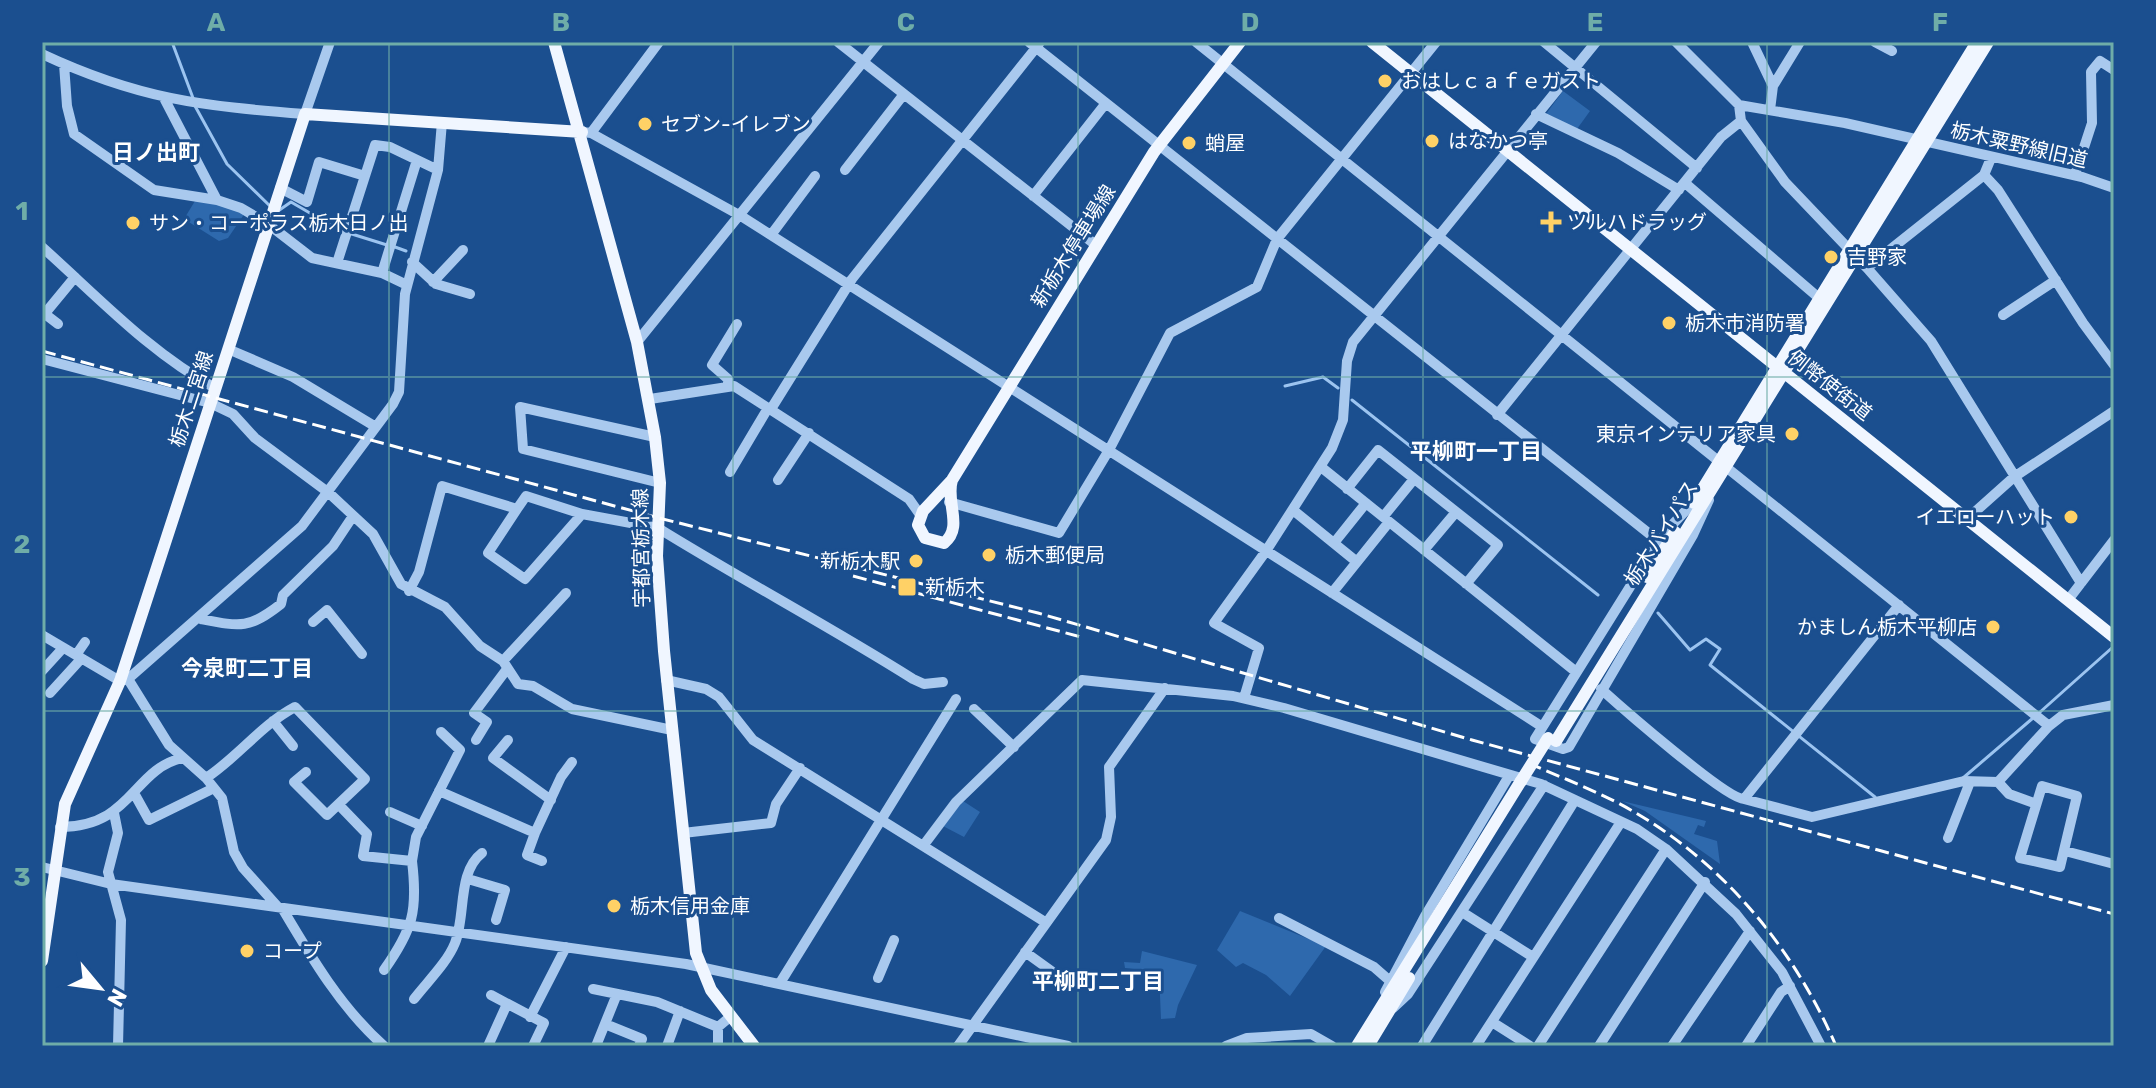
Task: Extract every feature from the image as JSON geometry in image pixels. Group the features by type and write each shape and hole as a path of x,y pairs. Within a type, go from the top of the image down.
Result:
{"main road":[{"name":"宇都宮栃木線","path":"554,42 586,132 650,399 660,483 657,556 666,680 696,953 711,990 754,1046"},
{"name":"新栃木停車場線","path":"952,480 1159,145 1240,42"},
{"name":"例幣使街道","path":"1372,42 2114,637"},
{"name":"栃木バイパス","path":"1368,1046 1384,1012 1662,544 1723,464 1920,142 1977,42"},
{"name":"栃木バイパス","path":"1920,142 1988,42"},
{"path":"305,114 586,132"},
{"name":"栃木二宮線","path":"42,961 60,827 73,783 124,680 210,403 305,114"},
{"name":"栃木バイパス","path":"1780,371 1819,298 1852,254"},
{"name":"栃木バイパス","path":"1548,735 1712,490 1723,464"},
{"path":"952,480 949,502 955,520 950,538 940,543 921,535 918,525 921,516 952,480"},
{"name":"栃木バイパス","path":"1357,1046 1384,1012"}],"street":[{"path":"42,54 117,86 165,100 305,114 330,42"},
{"path":"659,42 586,132 741,216 1332,593 1548,735"},
{"path":"838,42 1097,246"},
{"path":"637,342 879,42"},
{"path":"1196,42 2049,726"},
{"path":"949,502 971,511 1059,533 1109,450 1170,333 1257,287 1277,239 1436,42"},
{"path":"1544,42 1573,69 1697,168"},
{"path":"1244,698 1259,648 1214,623 1321,467 1343,420 1348,354 1373,315 1596,42"},
{"path":"1676,42 1739,105 1741,121 1785,182 1931,341 2081,583"},
{"path":"1752,42 1773,86"},
{"path":"1770,110 1773,86 1800,42"},
{"path":"1875,42 1892,51"},
{"path":"730,472 848,284 1035,44 1662,544 1635,578 1575,671 1548,735"},
{"path":"2075,175 2092,123 2091,72 2100,61 2114,70"},
{"path":"64,64 67,106 74,134 81,142 154,190 217,200 272,214 312,258 382,273 407,285"},
{"path":"845,170 904,94"},
{"path":"165,100 217,200"},
{"path":"1033,196 1106,103"},
{"name":"栃木粟野線旧道","path":"1739,105 1845,123 2075,175 2114,188"},
{"path":"1536,114 1682,187 1819,298"},
{"path":"1497,415 1721,137 1741,121"},
{"path":"124,680 201,619 302,526 329,493 399,392 402,318 407,285 438,170 442,122"},
{"path":"337,263 375,145 390,147 438,170"},
{"path":"1867,268 1984,175 1991,158"},
{"path":"382,273 417,160"},
{"path":"280,188 307,202 319,162 365,176"},
{"path":"1984,175 1998,190 2114,365"},
{"path":"771,235 815,176"},
{"path":"42,247 189,374 215,388"},
{"path":"433,282 463,250"},
{"path":"412,262 433,282 470,294"},
{"path":"58,324 43,315 75,277"},
{"path":"2003,315 2056,280"},
{"path":"728,385 728,379 712,365 737,324"},
{"path":"228,349 293,377 376,427"},
{"path":"42,359 210,403 233,414 255,438 329,493 373,534 401,584 409,591 445,607 480,646 505,665 518,684 533,686 572,709 672,730"},
{"path":"650,399 728,385 770,408 909,499 921,516"},
{"path":"655,437 520,407 523,449 660,483"},
{"path":"1967,519 2014,477 2114,411"},
{"path":"778,480 809,433"},
{"path":"1347,489 1378,450 1498,545 1466,584"},
{"path":"1321,467 1575,671"},
{"path":"1332,593 1414,479"},
{"path":"409,591 419,572 442,486 517,509"},
{"path":"1548,735 1535,739 1566,749 1693,535 1712,490"},
{"path":"582,514 525,579 488,553 526,496 582,514 658,528 913,679 924,684 943,682"},
{"path":"909,499 934,499"},
{"path":"1334,543 1366,503"},
{"path":"1293,510 1357,562"},
{"path":"955,520 963,511 971,511"},
{"path":"1424,550 1456,512"},
{"path":"201,619 227,624 255,623 281,604 283,595 333,546 353,516"},
{"path":"2068,600 2114,540"},
{"path":"476,740 487,722 474,713 505,665 566,593"},
{"path":"1744,799 1899,605"},
{"path":"313,622 327,610 362,654"},
{"path":"42,635 124,680 182,758 210,783 222,798 234,852 243,868 280,907 309,954 380,1045"},
{"path":"50,693 78,657 85,642"},
{"path":"42,671 63,648"},
{"path":"666,680 706,689 719,697 753,740 1045,922"},
{"path":"923,846 956,802 1073,686 1085,680 1097,685 1165,688 1244,698 1443,753 1520,780 1544,785 1621,822 1666,849 1705,882 1750,931 1790,986 1821,1046"},
{"path":"958,1046 1108,837 1111,817 1109,767 1165,688"},
{"path":"1601,689 1725,789 1744,799 1812,817 1970,782 1998,782 2009,794 2034,803"},
{"path":"780,983 956,699"},
{"path":"1998,782 2063,715 2114,705"},
{"path":"134,793 149,820 210,783 273,721 295,707 365,779 327,815 294,782 306,772"},
{"path":"974,709 1014,747"},
{"path":"273,721 293,746"},
{"path":"384,970 412,926 416,896 412,861 422,826 460,750 441,732"},
{"path":"508,740 493,758 551,800"},
{"path":"60,827 86,825 114,813 165,766 182,758"},
{"path":"542,861 527,855 572,762"},
{"path":"683,833 771,823 776,804 800,768"},
{"path":"1384,1012 1390,981 1520,780"},
{"path":"1948,838 1970,782"},
{"path":"1384,1012 1408,994 1544,785"},
{"path":"2042,786 2077,796 2065,851 2060,867 2056,868 2020,858 2034,803 2042,786"},
{"path":"439,791 535,833"},
{"path":"1422,1046 1491,930 1575,800"},
{"path":"339,805 367,834 363,856 412,861"},
{"path":"390,812 422,826"},
{"path":"114,813 118,833 108,862 121,920 118,1046"},
{"path":"1476,1046 1621,822"},
{"path":"1538,1046 1666,849"},
{"path":"2065,851 2114,864"},
{"path":"414,999 454,946 468,879 475,858 482,853"},
{"path":"42,867 111,884 702,967 1068,1046"},
{"path":"468,879 505,890 496,920"},
{"path":"1599,1046 1705,882"},
{"path":"1462,912 1533,957"},
{"path":"1279,918 1374,967 1390,981"},
{"path":"1672,1046 1750,931"},
{"path":"878,978 894,940"},
{"path":"530,1017 566,947"},
{"path":"1025,952 1068,983"},
{"path":"1746,1046 1781,992 1790,986"},
{"path":"593,989 680,1011 718,1027"},
{"path":"596,1046 617,994"},
{"path":"491,995 544,1023 533,1046"},
{"path":"488,1046 507,1004"},
{"path":"667,1046 680,1011"},
{"path":"718,1027 730,1017"},
{"path":"1492,1022 1530,1046"},
{"path":"605,1024 642,1039 639,1046"},
{"path":"718,1027 718,1046"},
{"path":"1226,1046 1247,1038 1297,1034 1311,1034 1332,1046"}],"shaded area":[{"path":"1563,91 1590,111 1577,129 1546,114"},
{"path":"195,201 217,202 245,213 228,238 219,241 184,219"},
{"path":"963,801 980,812 964,837 941,825"},
{"path":"1622,801 1706,821 1704,827 1698,825 1694,834 1717,841 1720,864 1645,811"},
{"path":"1240,911 1326,946 1290,996 1266,975 1243,963 1236,967 1217,950"},
{"path":"1142,951 1197,965 1175,1018 1161,1019 1159,972 1125,968 1124,962 1140,963"}],"waterway":[{"path":"172,42 193,98"},
{"path":"195,106 227,164 271,207"},
{"path":"278,211 291,202 339,230 387,245"},
{"path":"395,247 406,251"},
{"path":"1285,386 1323,377 1338,388"},
{"path":"1352,400 1598,595"},
{"path":"1658,613 1690,650 1706,639 1720,649 1710,665 1875,797"},
{"path":"2039,713 2114,646"},
{"path":"1963,778 2033,718"}],"railway":[{"path":"42,351 659,518 1038,613 1472,740 2114,914"},
{"path":"853,576 1081,637"},
{"path":"1528,763 1618,803 1654,824 1719,876 1774,938 1818,1008 1836,1046"}],"place":[{"name":"おはしｃａｆｅガスト","path":"1385,81"},
{"name":"セブン-イレブン","path":"645,124"},
{"name":"はなかつ亭","path":"1432,141"},
{"name":"蛸屋","path":"1189,143"},
{"name":"ツルハドラッグ","path":"1551,222"},
{"name":"サン・コーポラス栃木日ノ出","path":"133,223"},
{"name":"吉野家","path":"1831,257"},
{"name":"栃木市消防署","path":"1669,323"},
{"name":"東京インテリア家具","path":"1792,434"},
{"name":"イエローハット","path":"2071,517"},
{"name":"栃木郵便局","path":"989,555"},
{"name":"新栃木駅","path":"916,561"},
{"name":"新栃木","path":"907,587"},
{"name":"かましん栃木平柳店","path":"1993,627"},
{"name":"栃木信用金庫","path":"614,906"},
{"name":"コープ","path":"247,951"}],"district":[{"name":"日ノ出町","path":"156,152"},
{"name":"平柳町一丁目","path":"1476,451"},
{"name":"今泉町二丁目","path":"247,668"},
{"name":"平柳町二丁目","path":"1098,981"}]}
